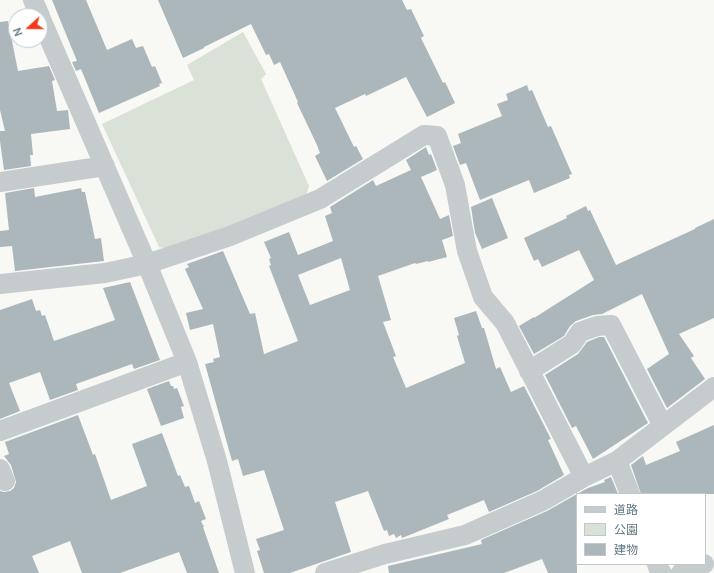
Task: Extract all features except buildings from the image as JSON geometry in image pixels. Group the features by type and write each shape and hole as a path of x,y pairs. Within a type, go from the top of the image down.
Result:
{"street":[{"path":"48,34 147,264 187,362 217,461 245,573"},
{"path":"0,284 105,273 147,264 230,236 320,199 424,135 437,136 455,184 467,251 483,297 505,324 584,477"},
{"path":"0,182 105,166"},
{"path":"529,371 572,344 580,332 598,326 611,325 663,426"},
{"path":"0,430 187,362"},
{"path":"325,573 385,554 465,535 542,501 584,477 617,461 714,387"},
{"path":"617,461 630,493"},
{"path":"681,573 702,565"}],"green space":[{"path":"243,32 266,74 261,79 309,186 306,196 262,218 164,248 159,247 102,124 194,80 187,65"}]}
